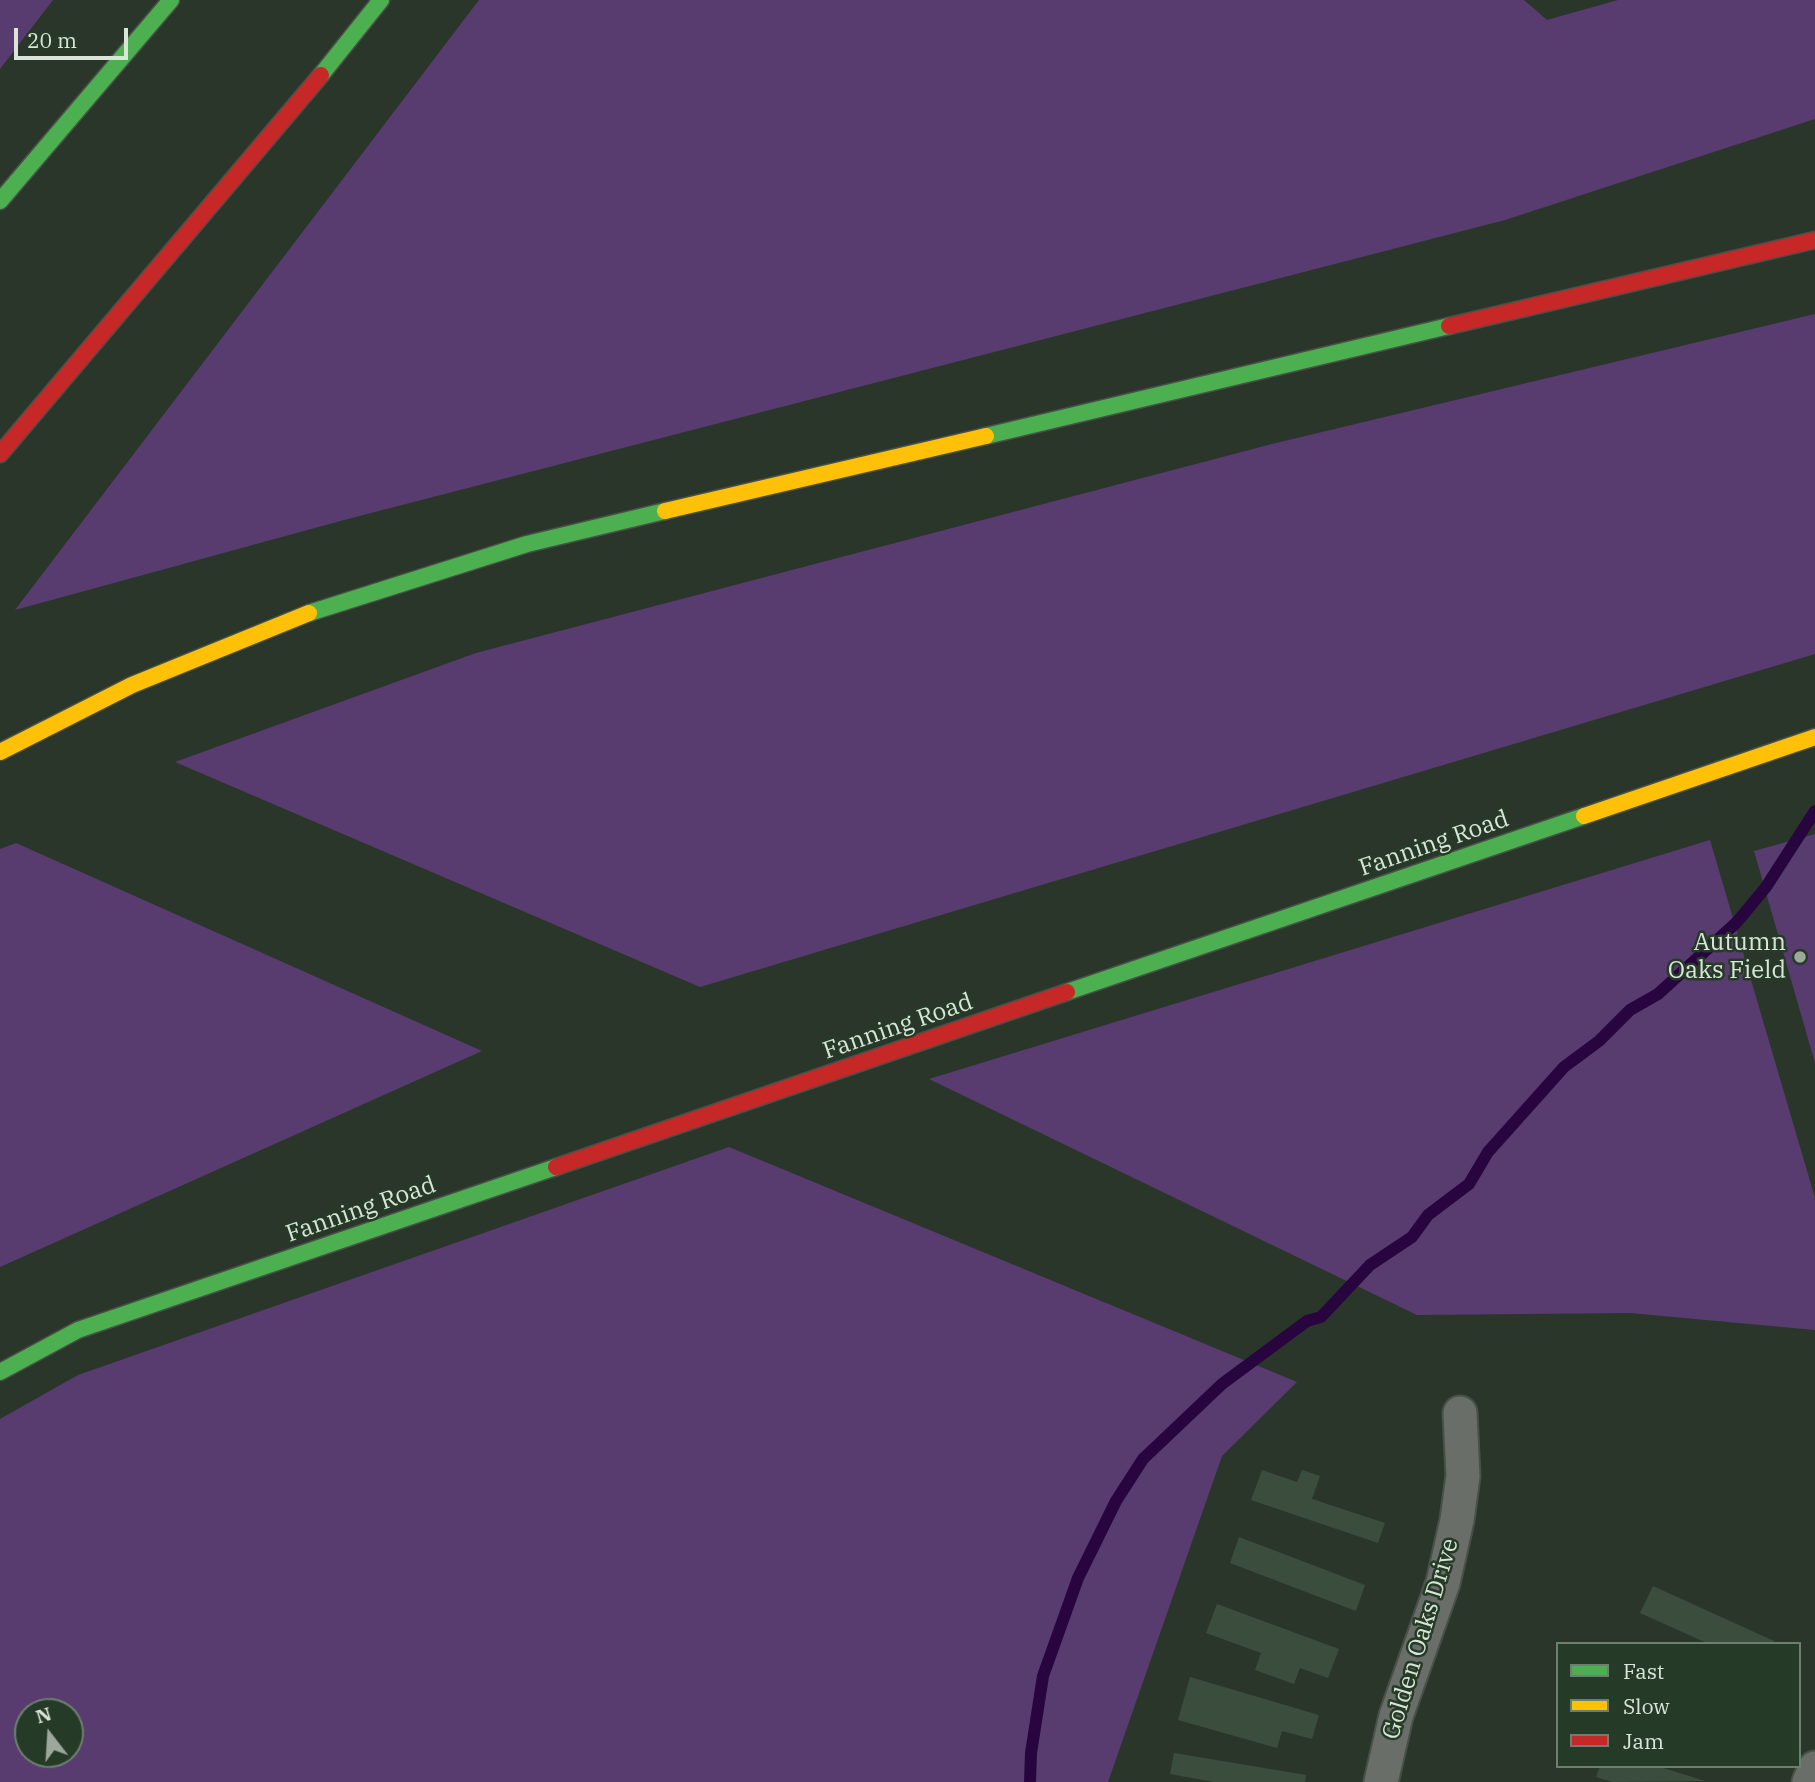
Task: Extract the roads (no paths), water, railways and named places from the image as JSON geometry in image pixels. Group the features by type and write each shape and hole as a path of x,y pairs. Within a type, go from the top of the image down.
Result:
{"main road":[{"path":"0,201 171,0"},
{"path":"0,454 306,95 381,0"},
{"path":"0,751 132,685 319,609 527,544 1815,240"},
{"name":"Fanning Road","path":"0,1372 78,1330 1815,737"}],"street":[{"name":"Golden Oaks Drive","path":"1381,1782 1396,1716 1443,1583 1457,1520 1463,1475 1460,1413"},
{"path":"1809,1782 1815,1768"}],"waterway":[{"path":"1030,1782 1031,1753 1043,1676 1078,1578 1116,1501 1143,1459 1222,1384 1307,1321 1321,1317 1370,1265 1412,1237 1428,1215 1469,1184 1488,1152 1564,1067 1599,1041 1630,1010 1658,994 1737,922 1766,887 1815,811"}],"place":[{"name":"Autumn Oaks Field","path":"1800,957"}]}
